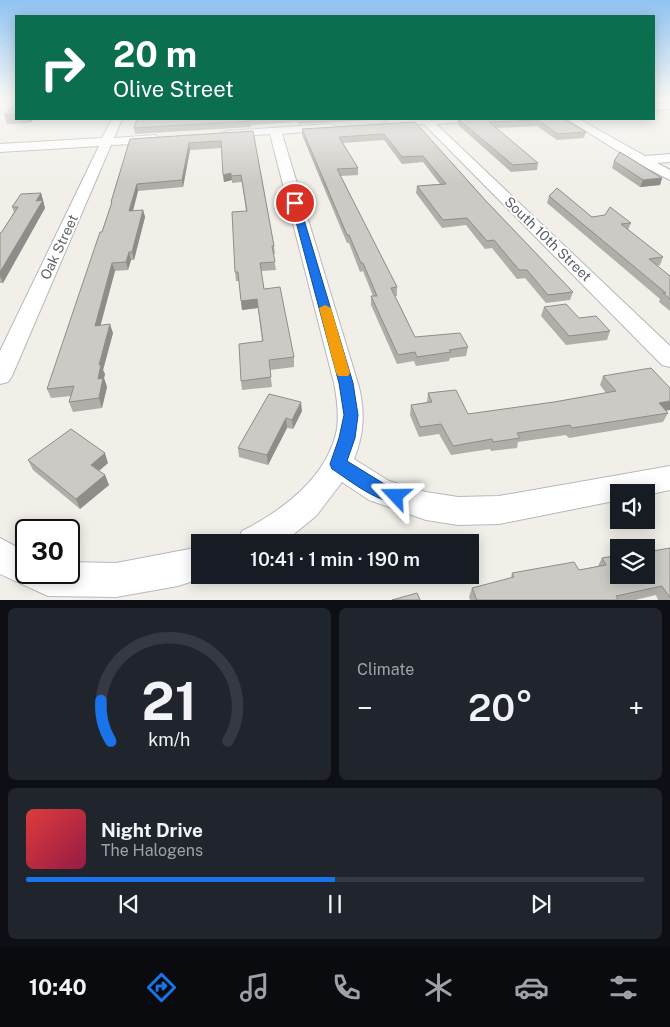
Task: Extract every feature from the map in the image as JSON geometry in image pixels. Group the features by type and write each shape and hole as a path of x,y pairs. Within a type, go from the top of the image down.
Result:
{"street":[{"name":"Oak Street","path":"0,376 114,127"},
{"path":"216,135 328,127"},
{"name":"South 10th Street","path":"434,127 670,359"},
{"path":"586,127 670,176"},
{"path":"267,534 281,526 313,498 338,464 347,438 351,415 346,383 274,131"},
{"path":"0,148 166,138"},
{"path":"642,160 670,158"},
{"path":"338,464 380,491 426,506 458,511 499,510 670,478"},
{"path":"0,554 6,560 15,564"},
{"path":"80,579 116,580 191,565"}],"building":[{"path":"419,127 486,201 573,292 548,295 527,270 519,270 494,240 487,241 467,218 443,220 417,186 446,184 423,156 402,157 384,134 339,137 358,168 337,169 397,287 391,288 415,337 460,333 468,347 449,350 451,352 417,357 415,352 398,355 371,296 377,296 363,263 361,263 349,235 347,235 302,129"},
{"path":"468,127 495,127 538,163 513,165"},
{"path":"548,127 578,127 586,132 558,134"},
{"path":"253,131 274,246 272,246 275,262 260,263 264,289 280,287 294,357 269,360 271,377 241,381 239,344 263,341 257,299 241,301 238,272 235,272 232,212 247,211 241,175 231,176 231,173 223,175 221,141 189,143 182,180 137,184 129,211 143,210 132,252 129,252 126,262 112,263 95,326 110,324 99,365 101,364 98,379 103,378 99,398 69,402 74,386 47,389 112,202 130,139"},
{"path":"620,152 662,178 643,180 614,161"},
{"path":"557,188 592,217 605,215 610,207 631,223 621,224 663,257 649,259 670,276 670,299 663,293 666,293 549,196"},
{"path":"41,193 36,201 43,200 0,272 0,233 18,207 12,207 21,194"},
{"path":"566,304 579,318 596,316 610,331 569,336 544,307"},
{"path":"651,368 670,388 670,401 659,403 668,413 572,428 570,425 517,433 520,438 493,442 492,439 453,446 441,424 420,427 411,405 432,402 428,393 456,390 468,414 554,402 616,391 603,376"},
{"path":"269,394 301,402 292,420 286,418 267,455 238,448"},
{"path":"71,429 105,453 91,465 105,475 76,499 28,460"},
{"path":"670,548 670,598 662,586 616,596 618,600 477,600 472,588 514,577 512,573 574,562 579,570 606,565 602,558 610,557 610,584 655,584 655,551"},
{"path":"417,593 420,600 392,600"}],"slow traffic":[{"path":"325,308 343,373"}],"route":[{"path":"295,203 346,383 351,415 347,438 338,464 380,491 396,496"}]}
